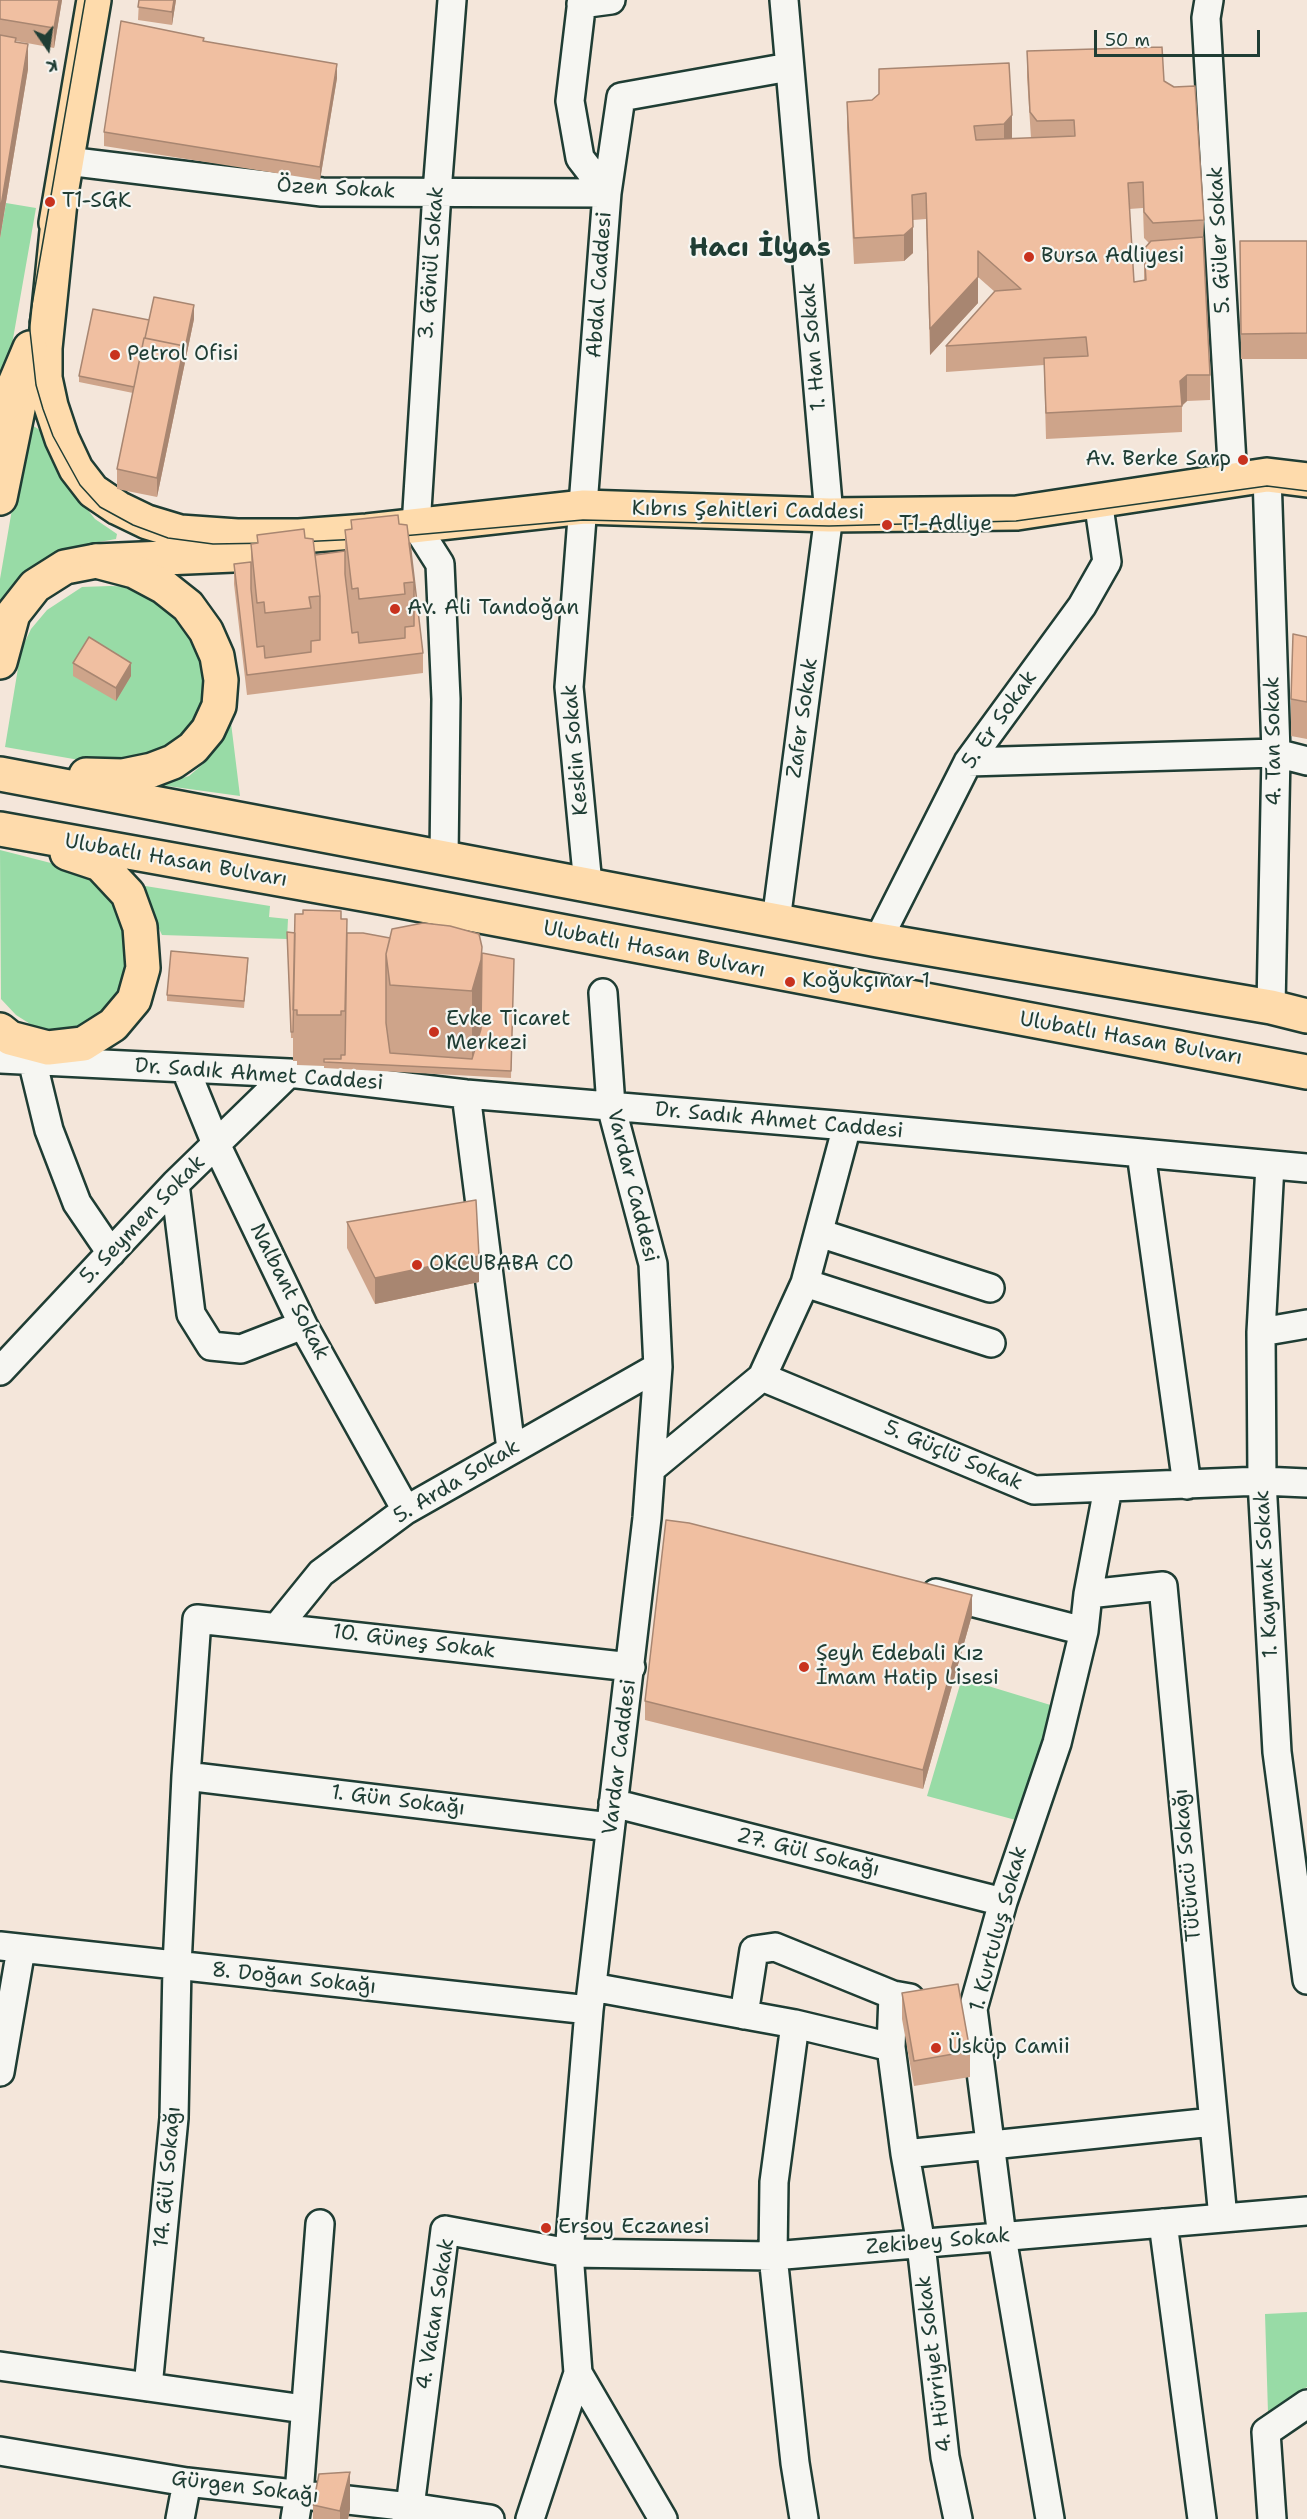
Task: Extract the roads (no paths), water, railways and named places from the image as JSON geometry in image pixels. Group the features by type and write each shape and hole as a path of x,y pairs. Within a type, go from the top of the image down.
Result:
{"main road":[{"path":"0,498 60,202 94,0"},
{"path":"60,202 45,348 45,378 51,406 63,439 76,469 93,491 118,508 147,522 180,532 237,536 299,536 367,531"},
{"path":"0,408 8,400 30,348"},
{"name":"Kıbrıs Şehitleri Caddesi","path":"367,531 584,507 829,515 1017,513 1267,475 1307,480"},
{"path":"0,662 13,614 35,586 64,567 96,561 245,556 330,541 367,531"},
{"path":"0,774 123,776 173,762 193,748 208,730 219,706 221,680 217,656 206,631 188,606 164,586 134,571 96,561"},
{"path":"0,774 878,940 1271,1007 1307,1016"},
{"path":"0,830 100,864 128,894 140,927 143,968 134,1000 113,1025 83,1044 48,1048 10,1038 0,1030"},
{"name":"Ulubatlı Hasan Bulvarı","path":"0,830 385,898 1307,1072"}],"street":[{"name":"3. Gönül Sokak","path":"416,526 437,192 452,0"},
{"path":"582,2 611,0"},
{"name":"1. Han Sokak","path":"784,0 829,515"},
{"name":"5. Güler Sokak","path":"1209,0 1206,18 1232,249 1233,480"},
{"name":"Abdal Caddesi","path":"582,2 570,101 580,158 607,193 584,507"},
{"path":"607,193 621,97 789,67"},
{"name":"Özen Sokak","path":"67,161 322,192 607,193"},
{"name":"4. Tan Sokak","path":"1267,475 1276,753 1271,1007"},
{"name":"5. Er Sokak","path":"878,940 968,762 1082,606 1107,562 1098,500"},
{"name":"Keskin Sokak","path":"584,507 568,687 588,885"},
{"name":"Zafer Sokak","path":"776,921 829,515"},
{"path":"416,526 440,564 446,699 444,857"},
{"path":"968,762 1276,753 1307,761"},
{"name":"Vardar Caddesi","path":"530,2519 578,2373 569,2253 590,1999 631,1667 641,1561 659,1521 651,1468 658,1367 653,1264 611,1106 603,993"},
{"name":"Dr. Sadık Ahmet Caddesi","path":"0,1059 289,1073 466,1094 1307,1168"},
{"path":"32,1060 49,1130 77,1203 111,1252"},
{"name":"Nalbant Sokak","path":"185,1068 216,1144 303,1325 406,1510"},
{"name":"5. Seymen Sokak","path":"0,1371 175,1184 289,1073"},
{"path":"466,1094 511,1449"},
{"path":"651,1468 762,1377 806,1284 847,1126"},
{"path":"1141,1153 1187,1485"},
{"name":"1. Kaymak Sokak","path":"1270,1165 1261,1332 1262,1481 1277,1752 1304,1924 1307,1980"},
{"path":"175,1184 191,1314 211,1346 241,1349 303,1325"},
{"path":"819,1233 990,1288"},
{"path":"806,1284 992,1343"},
{"path":"1261,1332 1307,1324"},
{"name":"5. Arda Sokak","path":"278,1626 321,1573 406,1510 658,1367"},
{"name":"5. Güçlü Sokak","path":"762,1377 1034,1490 1262,1481 1307,1483"},
{"name":"1. Kurtuluş Sokak","path":"1050,2519 988,2144 954,2006 1003,1902 1057,1743 1084,1631 1088,1594 1108,1488"},
{"name":"Tütüncü Sokağı","path":"1088,1594 1163,1586 1223,2218"},
{"path":"912,1587 1084,1631"},
{"name":"10. Güneş Sokak","path":"197,1619 278,1626 631,1667"},
{"name":"14. Gül Sokağı","path":"148,2387 174,2118 177,1966 186,1776 197,1619"},
{"name":"1. Gün Sokağı","path":"186,1776 611,1815"},
{"name":"27. Gül Sokağı","path":"611,1815 1003,1902"},
{"path":"0,2072 10,1947"},
{"name":"8. Doğan Sokağı","path":"10,1947 177,1966 590,1999 744,2015 891,2047"},
{"path":"744,2015 754,1950 775,1947 892,1995 954,2006"},
{"name":"4. Hürriyet Sokak","path":"892,1995 891,2047 905,2154 921,2244 945,2457 958,2519"},
{"path":"795,2025 774,2182 773,2256 795,2463 804,2519"},
{"path":"905,2154 1214,2122"},
{"name":"Zekibey Sokak","path":"569,2253 773,2256 1307,2211"},
{"path":"1163,2223 1202,2519"},
{"path":"297,2507 320,2224"},
{"name":"4. Vatan Sokak","path":"408,2513 445,2230 569,2253"},
{"path":"0,2366 304,2409"},
{"path":"578,2373 663,2519"},
{"path":"1272,2519 1266,2432 1307,2406"},
{"name":"Gürgen Sokağı","path":"0,2451 187,2482 297,2507 490,2519"},
{"path":"180,2519 187,2482"}],"tram line":[{"path":"85,0 29,322 36,385 43,409 53,436 80,485 100,507 133,525 168,538 213,544 274,543"},
{"path":"391,537 583,520 829,526 1016,521 1267,486 1307,491"},
{"path":"298,542 361,539"}],"place":[{"name":"T1-SGK","path":"50,202"},
{"name":"Bursa Adliyesi","path":"1029,257"},
{"name":"Petrol Ofisi","path":"115,355"},
{"name":"Av. Berke Sarp","path":"1243,460"},
{"name":"T1-Adliye","path":"887,525"},
{"name":"Av. Ali Tandoğan","path":"395,609"},
{"name":"Koğukçınar 1","path":"790,982"},
{"name":"Evke Ticaret Merkezi","path":"434,1032"},
{"name":"OKCUBABA CO","path":"417,1265"},
{"name":"Şeyh Edebali Kız İmam Hatip Lisesi","path":"804,1667"},
{"name":"Üsküp Camii","path":"936,2048"},
{"name":"Ersoy Eczanesi","path":"546,2228"}],"district":[{"name":"Hacı İlyas","path":"760,249"}]}
